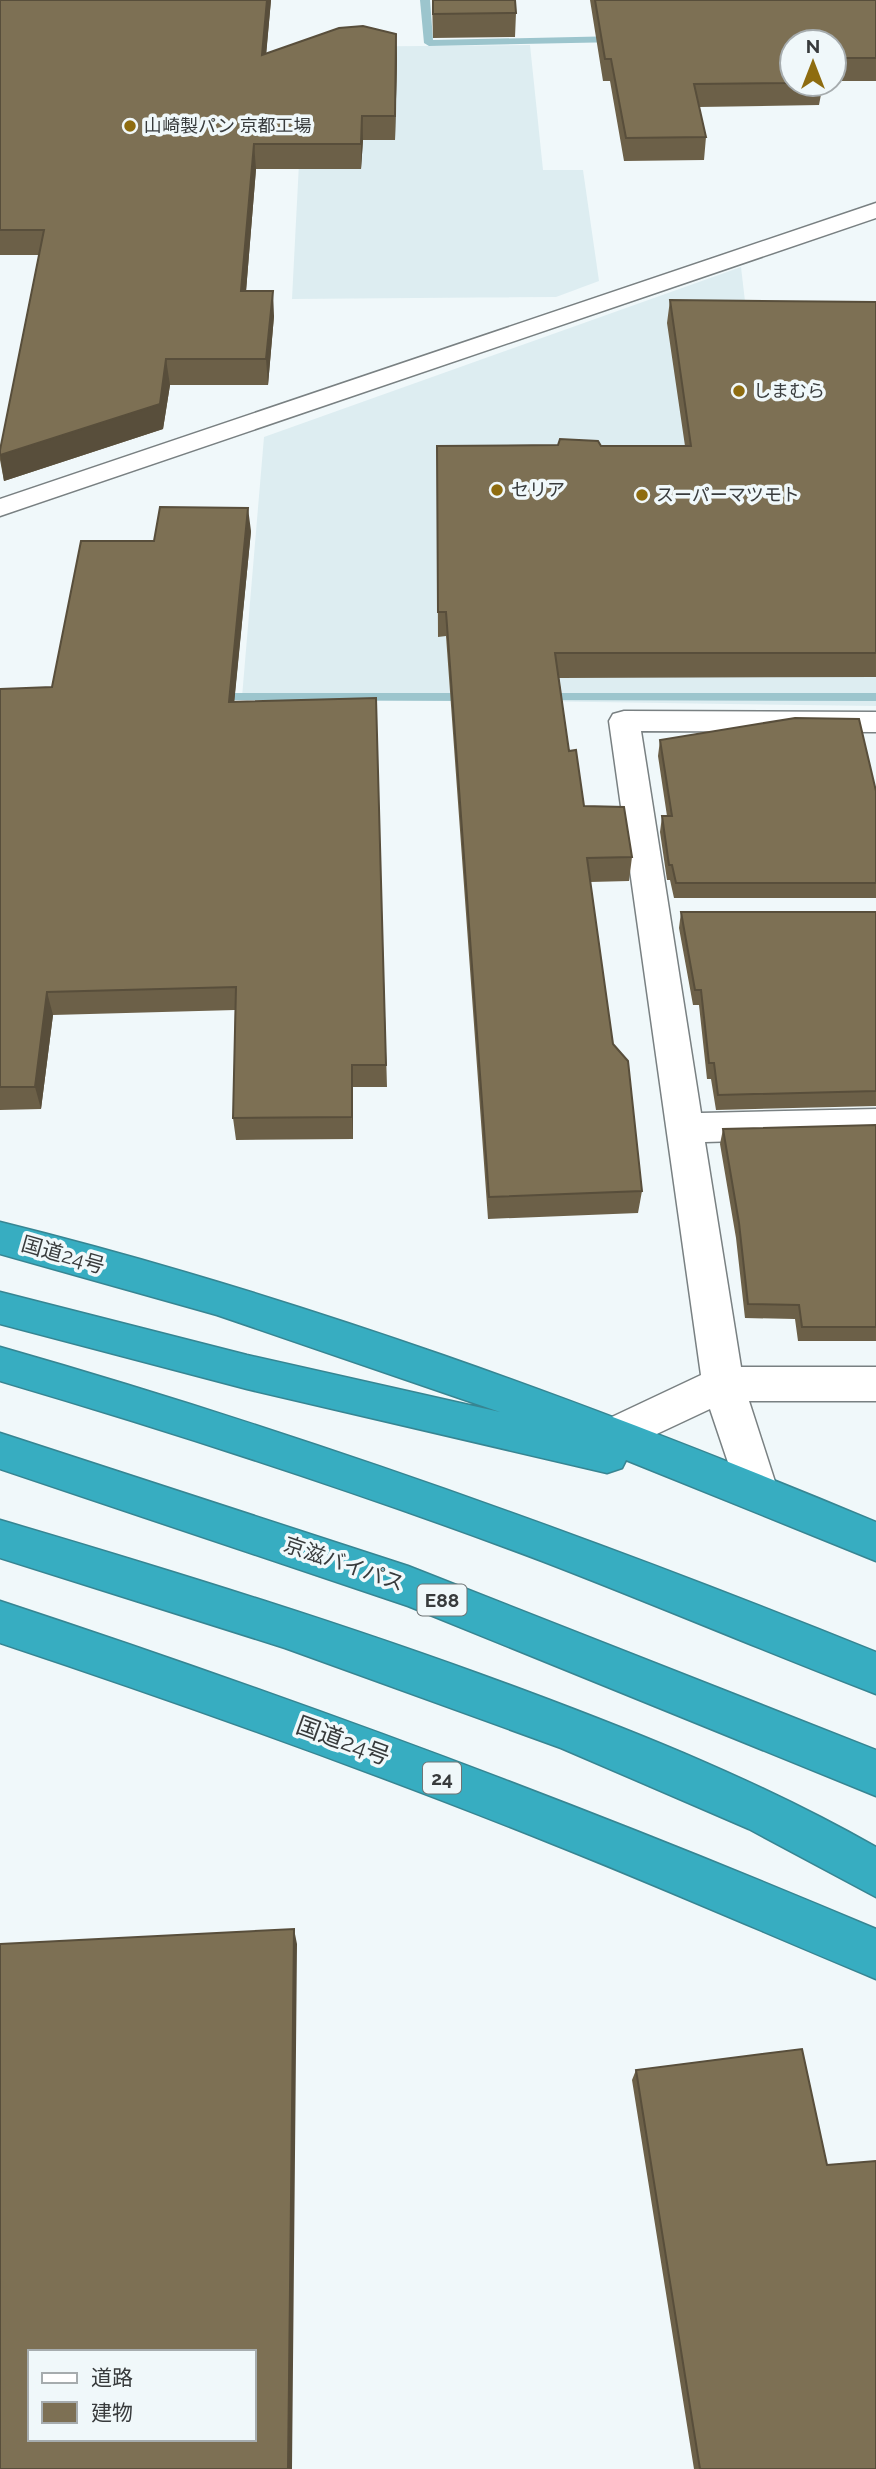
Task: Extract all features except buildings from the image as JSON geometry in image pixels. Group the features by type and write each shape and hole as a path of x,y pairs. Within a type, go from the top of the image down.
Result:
{"highway":[{"name":"国道24号","path":"0,1238 222,1300 446,1375 740,1485 876,1542"},
{"path":"0,1308 364,1400 740,1485"},
{"path":"0,1364 97,1391 287,1451 475,1515 876,1673"},
{"name":"京滋バイパス","path":"0,1451 186,1510 407,1586 631,1672 876,1773"},
{"path":"0,1539 421,1675 602,1743 752,1805 876,1873"},
{"name":"国道24号","path":"0,1622 338,1738 571,1828 876,1954"}],"street":[{"path":"0,509 876,210"},
{"path":"740,1485 685,1128 667,913 624,721 876,722"},
{"path":"685,1128 876,1123"},
{"path":"612,1437 723,1384 876,1384"}],"shaded area":[{"path":"530,45 543,170 583,170 599,281 556,297 292,299 305,47"},
{"path":"741,267 746,310 876,312 876,706 242,697 264,437"}],"waterway":[{"path":"425,0 429,43 621,39"},
{"path":"211,697 474,697"},
{"path":"540,697 876,697"}],"place":[{"name":"山崎製パン 京都工場","path":"130,126"},
{"name":"しまむら","path":"739,391"},
{"name":"セリア","path":"497,490"},
{"name":"スーパーマツモト","path":"642,495"}]}
